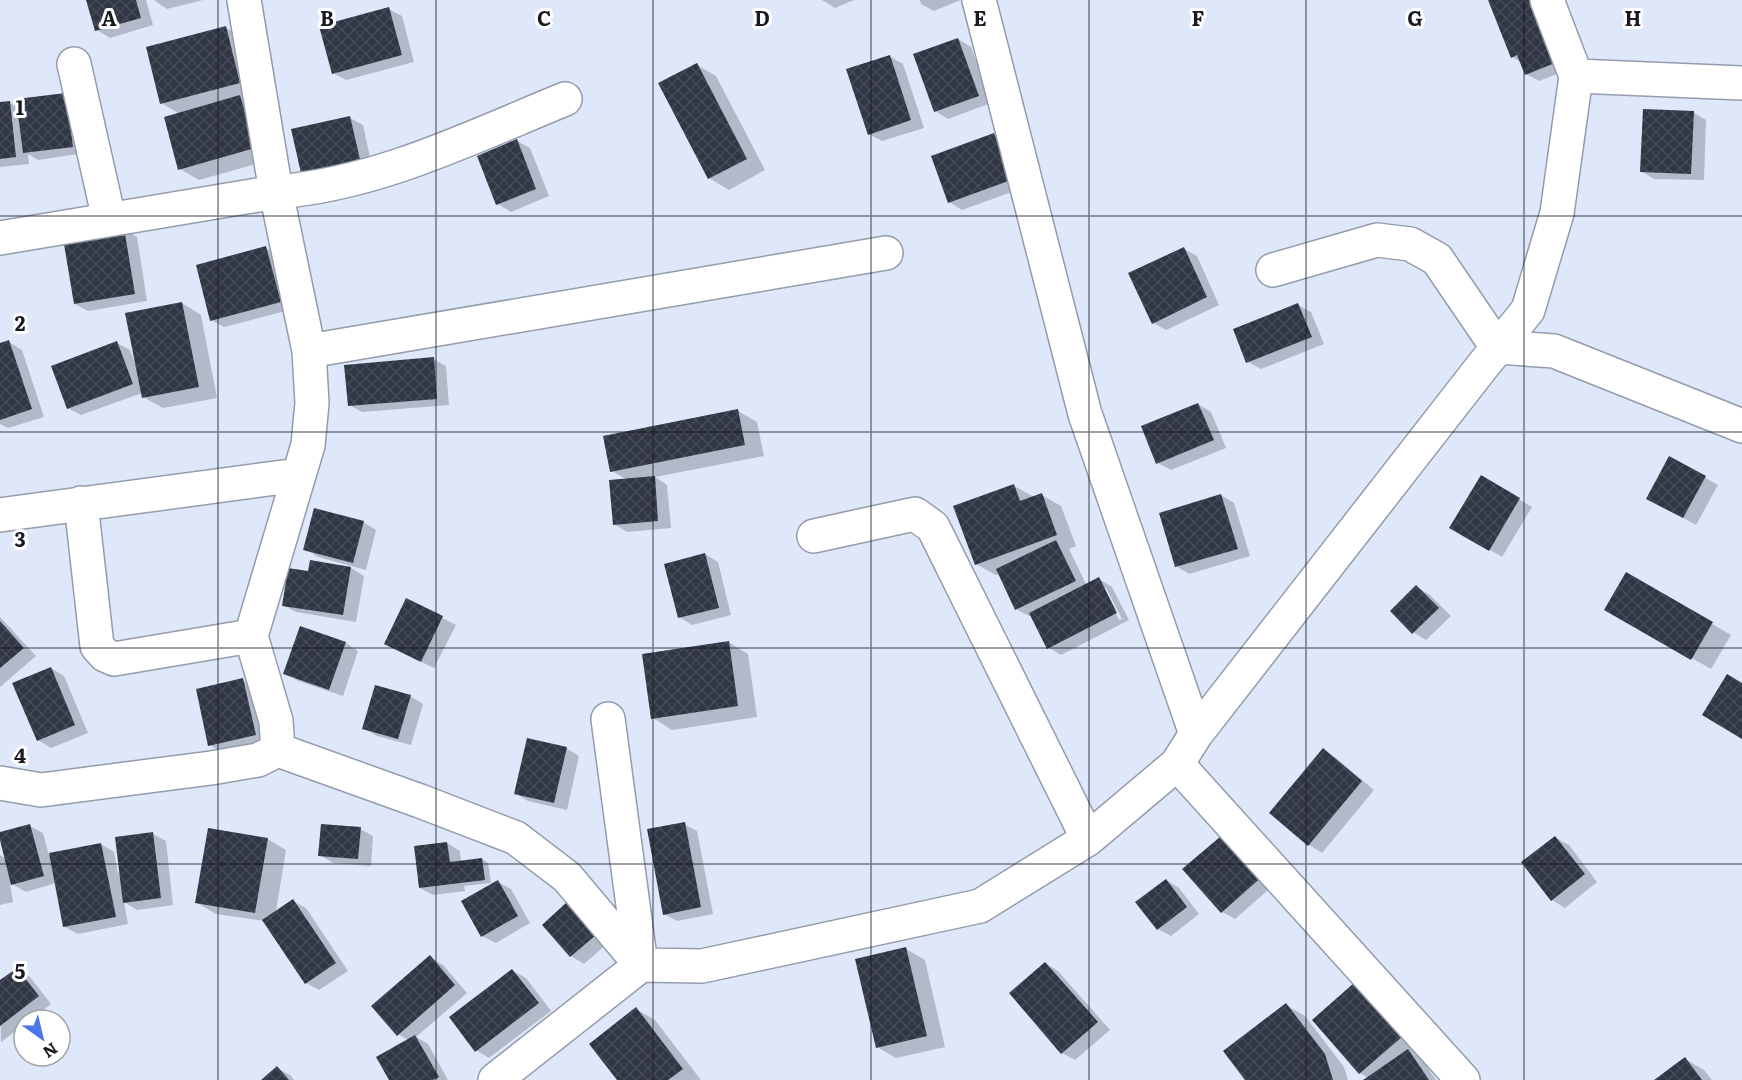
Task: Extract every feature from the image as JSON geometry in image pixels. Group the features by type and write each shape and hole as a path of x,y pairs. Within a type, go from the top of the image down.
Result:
{"street":[{"path":"244,0 276,192 309,351 311,424 308,445 251,636 276,721 278,750"},
{"path":"979,0 1085,414 1196,734"},
{"path":"495,1080 641,965 702,966 980,906 1088,839 1177,764 1196,734 1528,310 1554,224 1576,76 1547,0"},
{"path":"74,64 109,219"},
{"path":"1576,76 1742,83"},
{"path":"0,238 276,192 344,183 424,156 565,99"},
{"path":"1273,270 1377,240 1410,244 1437,259 1497,347"},
{"path":"309,351 886,253"},
{"path":"1497,347 1554,351 1741,420"},
{"path":"0,515 298,475"},
{"path":"81,503 97,646 105,655 114,659 251,636"},
{"path":"814,536 915,514 933,527 1088,839"},
{"path":"608,719 641,965"},
{"path":"0,783 41,790 211,768 258,759 278,750 516,838 567,877 641,965"},
{"path":"1177,764 1463,1080"}],"building":[{"path":"86,0 136,0 141,18 95,31"},
{"path":"1488,0 1536,0 1555,63 1525,75 1517,55 1511,58"},
{"path":"389,7 402,55 332,74 319,26"},
{"path":"226,26 240,83 160,104 146,47"},
{"path":"958,38 979,96 934,112 913,54"},
{"path":"890,55 911,120 868,135 846,69"},
{"path":"697,63 747,159 708,179 658,83"},
{"path":"66,93 73,147 23,153 16,99"},
{"path":"240,95 255,148 178,170 164,117"},
{"path":"10,101 16,157 0,159 0,102"},
{"path":"1643,109 1694,111 1691,174 1640,172"},
{"path":"350,116 362,168 303,182 291,129"},
{"path":"994,133 1011,180 948,203 931,156"},
{"path":"517,139 536,189 496,205 477,156"},
{"path":"124,228 135,294 74,304 63,238"},
{"path":"266,246 281,302 210,321 196,265"},
{"path":"1184,247 1207,297 1152,324 1128,273"},
{"path":"182,302 199,387 142,398 125,313"},
{"path":"1298,303 1312,337 1246,363 1233,329"},
{"path":"9,340 32,409 0,420 0,343"},
{"path":"117,341 133,384 67,409 51,366"},
{"path":"434,357 437,399 348,406 344,365"},
{"path":"1198,403 1214,440 1156,464 1141,426"},
{"path":"738,409 745,445 610,472 603,436"},
{"path":"1669,456 1706,476 1683,518 1646,499"},
{"path":"1481,475 1520,498 1489,551 1449,528"},
{"path":"655,476 658,521 613,525 609,480"},
{"path":"1014,484 1020,501 1042,493 1057,535 975,565 953,506"},
{"path":"1221,494 1238,549 1175,567 1159,513"},
{"path":"314,508 364,521 353,563 303,550"},
{"path":"1056,540 1076,581 1015,610 996,569"},
{"path":"705,553 719,608 678,618 664,564"},
{"path":"310,560 351,567 343,615 282,606 288,568 308,571"},
{"path":"1626,572 1713,622 1691,660 1604,610"},
{"path":"1099,577 1117,613 1047,649 1029,613"},
{"path":"1416,585 1439,608 1412,634 1390,611"},
{"path":"406,598 443,616 421,662 384,644"},
{"path":"0,621 24,648 0,668"},
{"path":"300,626 346,642 329,690 283,674"},
{"path":"729,641 738,706 651,719 642,654"},
{"path":"51,667 75,725 37,741 12,683"},
{"path":"1727,674 1742,683 1742,739 1702,715"},
{"path":"243,678 256,735 208,746 196,689"},
{"path":"375,685 411,695 398,739 362,729"},
{"path":"527,738 567,747 554,803 514,794"},
{"path":"1323,748 1362,781 1308,846 1269,813"},
{"path":"685,822 701,907 663,915 647,829"},
{"path":"30,824 44,876 11,885 0,832"},
{"path":"321,824 361,827 358,859 318,856"},
{"path":"208,828 268,838 255,913 195,903"},
{"path":"1227,831 1265,874 1221,913 1182,869"},
{"path":"153,832 161,898 123,903 115,837"},
{"path":"1555,836 1585,874 1551,901 1521,862"},
{"path":"447,842 450,862 482,858 485,880 419,888 414,846"},
{"path":"101,843 116,917 63,927 49,853"},
{"path":"1166,879 1187,907 1157,930 1135,902"},
{"path":"498,880 518,916 481,937 461,901"},
{"path":"293,899 336,963 305,984 262,920"},
{"path":"567,902 596,935 570,957 542,925"},
{"path":"906,947 927,1036 876,1048 855,959"},
{"path":"430,955 455,985 397,1036 371,1006"},
{"path":"1045,962 1098,1022 1061,1054 1009,993"},
{"path":"17,968 39,996 23,1008 12,1008 12,1017 0,1026 0,980"},
{"path":"512,969 539,1003 475,1052 449,1017"},
{"path":"1363,975 1410,1030 1359,1074 1312,1020"},
{"path":"1286,1003 1325,1054 1333,1080 1245,1080 1223,1051"},
{"path":"636,1007 683,1069 668,1080 617,1080 589,1044"},
{"path":"415,1035 439,1077 433,1080 389,1080 376,1057"},
{"path":"1408,1049 1429,1080 1363,1080"},
{"path":"1685,1057 1702,1080 1654,1080"},
{"path":"277,1066 289,1080 261,1080"}]}
